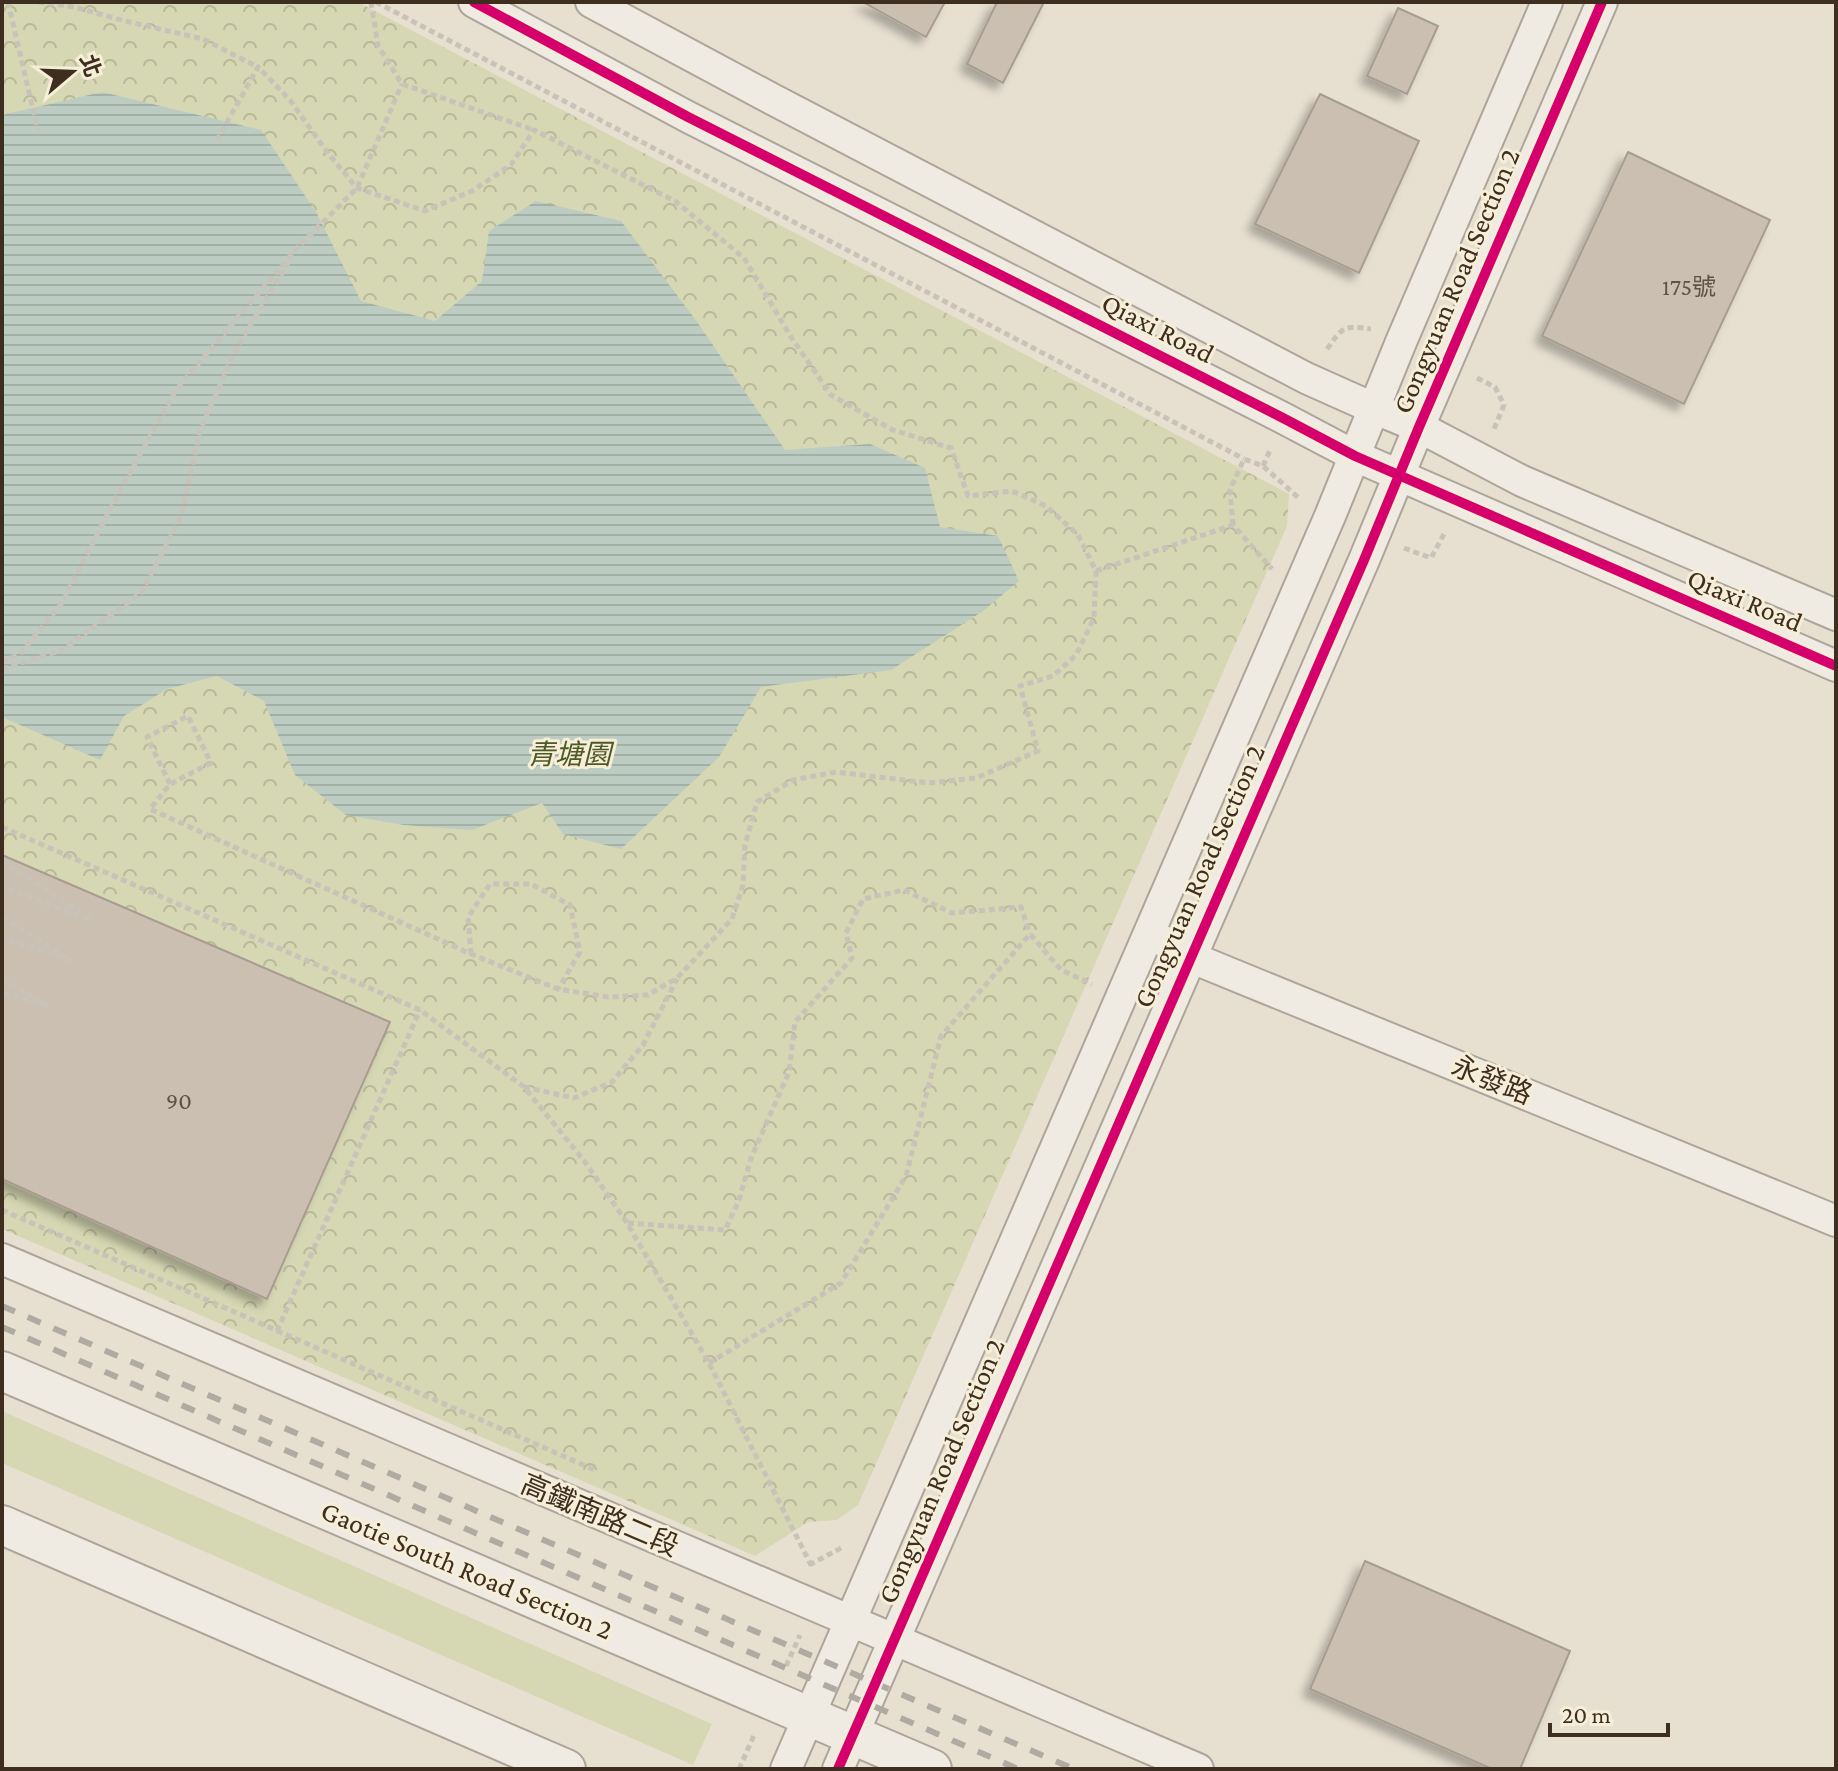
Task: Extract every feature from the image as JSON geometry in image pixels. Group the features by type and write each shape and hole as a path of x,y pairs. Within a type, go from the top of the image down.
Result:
{"street":[{"name":"Qiaxi Road","path":"474,2 688,117 1355,456 1836,666"},
{"name":"Qiaxi Road","path":"591,2 1278,363 1419,427 1522,481 1836,615"},
{"name":"Gongyuan Road Section 2","path":"786,1769 1150,933 1547,2"},
{"name":"Gongyuan Road Section 2","path":"838,1769 1400,476 1602,2"},
{"name":"永發路","path":"1150,933 1190,957 1836,1221"},
{"name":"高鐵南路二段","path":"2,1259 1198,1769"},
{"name":"Gaotie South Road Section 2","path":"2,1371 932,1769"},
{"path":"2,1525 566,1769"}],"path":[{"path":"8,2 38,131"},
{"path":"38,2 74,7 203,39 258,67 290,100 357,188 425,211 472,191 511,165 534,130"},
{"path":"374,2 378,46 402,84 534,130 675,201 744,258 791,337 831,395 893,430 951,448 968,496 1012,491 1046,506 1078,535 1096,571 1094,618 1076,655 1053,676 1020,686 1038,751 976,778 929,783 836,772 793,780 769,794 757,802 745,845 743,885 732,919 677,978 643,1045 612,1082 574,1098 524,1087"},
{"path":"374,2 1244,459 1263,466 1308,507"},
{"path":"216,142 258,67"},
{"path":"2,662 20,654 62,603 176,390 297,248 357,188 402,84"},
{"path":"2,669 62,650 141,593 181,517 200,430 237,347 297,248"},
{"path":"1244,459 1230,490 1233,525 1275,571 1281,558"},
{"path":"1096,571 1233,525"},
{"path":"170,784 147,737 188,716 211,763 170,784 150,809 471,954 558,989 608,997 648,995 677,978"},
{"path":"2,827 420,1010 524,1087 585,1162 627,1223 709,1363 841,1283 906,1176 941,1036 1030,934"},
{"path":"2,860 91,920 2,887"},
{"path":"471,954 468,917 490,884 531,884 570,905 580,952 558,989"},
{"path":"627,1223 725,1230 739,1200 751,1158 789,1072 795,1022 852,958 846,933 863,899 904,890 952,913 1021,907 1030,934 1061,970 1100,987"},
{"path":"2,917 71,960 2,938"},
{"path":"2,978 46,1005 2,993"},
{"path":"277,1331 420,1010"},
{"path":"2,1210 609,1476"},
{"path":"797,1558 811,1564 855,1540"}],"green space":[{"name":"青塘園","path":"2,2 358,2 1289,494 1287,526 858,1505 837,1520 808,1522 755,1556 2,1229"},
{"path":"2,1411 712,1724 693,1765 2,1463"}],"shaded area":[{"path":"102,92 261,130 316,212 361,301 435,321 482,281 489,231 536,201 621,221 695,319 785,450 870,444 925,468 940,527 998,536 1019,581 983,611 891,670 761,687 719,757 621,849 563,834 542,803 472,830 404,825 346,815 295,775 264,701 217,676 167,689 124,716 100,760 2,717 2,115"}],"building":[{"path":"863,2 945,2 926,37"},
{"path":"997,2 1044,2 1003,83 967,64"},
{"path":"1398,8 1438,26 1407,94 1367,76"},
{"path":"1320,94 1419,141 1359,273 1255,224"},
{"path":"1628,152 1770,220 1684,404 1542,336"},
{"path":"2,855 390,1022 267,1299 2,1179"},
{"path":"1365,1561 1570,1651 1520,1769 1492,1769 1310,1689"}],"railway":[{"path":"2,1306 1074,1769"},
{"path":"2,1327 1018,1769"}],"cycle path":[{"path":"474,2 688,117 1355,456 1836,666"},
{"path":"838,1769 1364,560 1602,2"}]}
